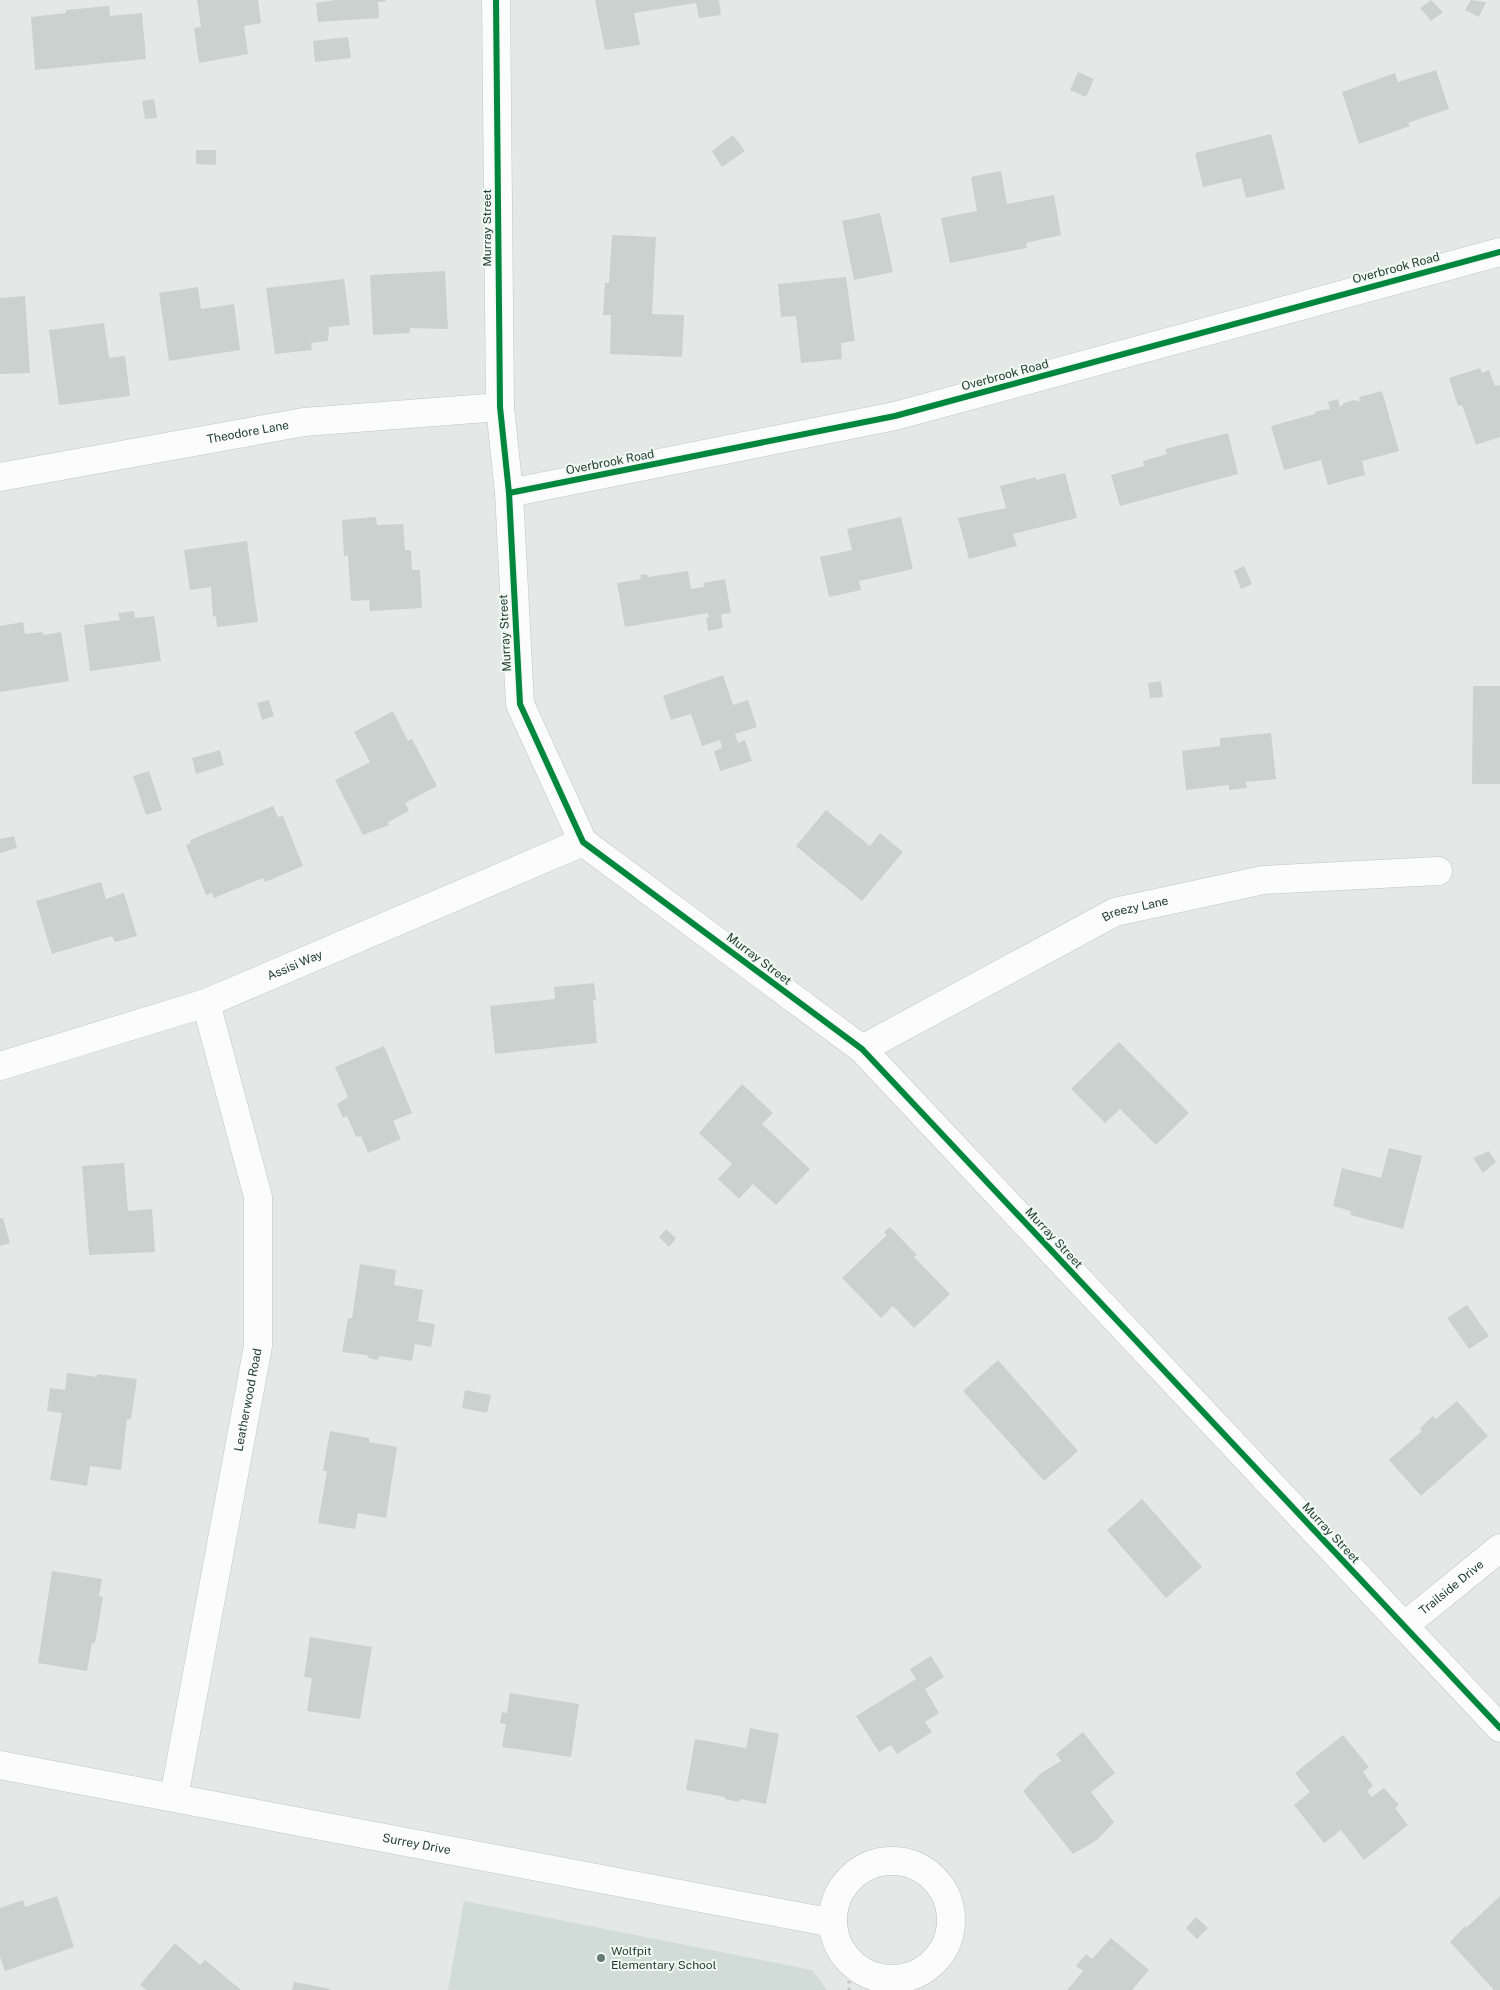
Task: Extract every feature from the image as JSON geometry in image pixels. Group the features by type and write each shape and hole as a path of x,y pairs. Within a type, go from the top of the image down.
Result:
{"street":[{"name":"Murray Street","path":"496,0 500,407 510,493 520,704 583,842 862,1049 1500,1728"},
{"name":"Overbrook Road","path":"510,493 895,416 1500,252"},
{"name":"Theodore Lane","path":"0,477 304,422 500,407"},
{"name":"Assisi Way","path":"0,1066 206,1003 583,842"},
{"name":"Breezy Lane","path":"862,1049 1115,912 1263,880 1438,871"},
{"name":"Leatherwood Road","path":"174,1797 258,1346 258,1197 206,1003"},
{"name":"Trailside Drive","path":"1404,1626 1500,1548"},
{"name":"Surrey Drive","path":"0,1765 833,1924"},
{"path":"898,1860 918,1866 935,1878 946,1895 952,1915 950,1936 940,1955 926,1969 906,1978 886,1979 866,1973 849,1961 838,1944 833,1924 835,1903 844,1884 859,1870 878,1861 898,1860"}],"path":[{"path":"849,1961 849,1990"}],"shaded area":[{"name":"Wolfpit Elementary School","path":"464,1901 812,1970 827,1990 448,1990"}],"building":[{"path":"197,0 258,0 261,23 244,26 248,54 199,63 194,28 201,27"},
{"path":"335,0 386,1 378,2 379,18 318,22 316,3"},
{"path":"595,0 719,0 721,15 699,18 696,3 634,13 640,45 605,50"},
{"path":"1431,0 1443,12 1431,21 1420,8"},
{"path":"1471,0 1486,2 1479,17 1465,10"},
{"path":"109,6 110,16 142,13 146,59 35,70 31,17 66,13 66,10"},
{"path":"348,37 351,58 315,62 313,41"},
{"path":"1436,70 1449,109 1408,123 1410,126 1359,144 1342,92 1395,73 1398,82"},
{"path":"1078,72 1094,79 1086,97 1070,90"},
{"path":"154,99 157,118 145,119 142,101"},
{"path":"1271,134 1285,189 1246,198 1241,178 1203,187 1195,153"},
{"path":"733,135 745,151 722,167 712,151"},
{"path":"196,150 216,150 216,165 196,164"},
{"path":"1001,171 1007,204 1054,195 1061,235 1026,243 1027,248 950,263 941,218 977,211 971,177"},
{"path":"880,213 893,272 854,280 842,221"},
{"path":"612,235 656,237 652,314 684,315 682,357 610,354 611,315 603,315 605,283 609,283"},
{"path":"445,271 448,329 410,328 410,333 373,335 370,275"},
{"path":"846,277 855,341 841,343 842,359 801,363 796,316 781,317 778,284"},
{"path":"344,279 350,325 329,327 328,341 311,343 312,350 275,354 266,288"},
{"path":"198,287 201,309 234,304 240,350 169,361 159,293"},
{"path":"25,296 30,373 0,374 0,298"},
{"path":"104,323 109,358 125,356 130,396 59,405 49,330"},
{"path":"1480,368 1482,373 1489,370 1495,386 1500,385 1500,437 1476,445 1462,405 1458,406 1449,378"},
{"path":"1382,391 1399,451 1362,461 1365,475 1328,485 1321,460 1284,470 1271,426 1315,414 1316,411 1330,409 1328,402 1338,399 1340,407 1344,403 1353,400 1360,401 1359,397"},
{"path":"1228,433 1238,474 1120,506 1111,475 1144,466 1143,461 1167,454 1165,449"},
{"path":"1065,473 1077,518 1013,534 1017,546 969,559 958,518 1006,508 1000,486 1036,477 1036,480"},
{"path":"376,517 377,525 403,524 405,550 411,550 412,570 420,570 422,608 370,611 369,600 351,601 348,555 344,556 342,520"},
{"path":"901,517 913,569 859,581 861,590 829,597 820,557 852,550 847,529"},
{"path":"247,541 258,622 217,627 216,616 213,617 211,587 190,590 184,550"},
{"path":"1244,566 1252,584 1241,589 1234,571"},
{"path":"688,571 691,589 704,587 703,583 725,579 731,613 721,614 723,628 708,631 706,618 709,617 708,613 625,627 617,583 641,579 640,575 647,574 648,577"},
{"path":"134,611 135,618 154,616 161,661 90,671 84,625 120,620 118,613"},
{"path":"23,622 25,634 43,632 43,635 61,632 69,681 0,692 0,626"},
{"path":"723,675 733,705 748,700 757,727 735,734 738,743 745,740 752,761 720,771 714,751 722,748 720,740 702,746 691,714 671,720 663,696"},
{"path":"1161,681 1163,697 1150,698 1148,683"},
{"path":"1473,686 1500,686 1500,784 1472,784"},
{"path":"269,700 274,716 262,720 257,703"},
{"path":"393,711 408,741 412,739 437,786 405,803 409,811 388,822 389,825 363,835 335,780 370,762 354,732"},
{"path":"1271,733 1276,779 1246,782 1247,788 1229,790 1229,785 1186,790 1182,751 1220,746 1220,738"},
{"path":"220,750 224,765 196,774 192,758"},
{"path":"149,771 162,810 146,815 133,776"},
{"path":"273,806 278,817 283,816 303,866 265,882 263,878 214,898 212,893 206,895 186,845 191,843 190,840"},
{"path":"826,810 870,846 880,833 903,852 862,901 796,846"},
{"path":"14,836 17,848 0,853 0,839"},
{"path":"101,882 106,899 124,893 137,936 115,942 112,936 52,954 36,901"},
{"path":"594,983 596,1000 593,1000 597,1043 495,1054 490,1006 555,999 554,987"},
{"path":"1119,1042 1189,1113 1156,1145 1120,1109 1105,1123 1071,1089"},
{"path":"384,1046 412,1113 393,1121 401,1139 368,1153 361,1136 356,1137 347,1116 343,1118 337,1104 348,1097 335,1067"},
{"path":"742,1084 773,1113 762,1124 810,1169 776,1205 753,1184 739,1199 718,1179 732,1164 699,1133"},
{"path":"1389,1148 1422,1156 1403,1229 1351,1215 1351,1211 1333,1206 1342,1168 1381,1178"},
{"path":"1489,1151 1496,1162 1483,1173 1473,1158"},
{"path":"124,1163 128,1211 152,1209 155,1252 89,1255 82,1166"},
{"path":"0,1218 3,1218 10,1243 0,1246"},
{"path":"890,1227 917,1255 914,1257 950,1294 914,1328 893,1306 881,1318 842,1278 887,1235 884,1232"},
{"path":"666,1229 676,1238 669,1247 659,1237"},
{"path":"360,1264 396,1270 394,1285 423,1290 418,1321 435,1324 431,1347 415,1344 412,1361 380,1356 377,1360 369,1358 367,1355 342,1352 348,1318 352,1318"},
{"path":"1467,1305 1489,1336 1469,1349 1447,1318"},
{"path":"998,1360 1078,1451 1044,1481 963,1391"},
{"path":"67,1373 97,1377 97,1374 137,1379 131,1419 127,1419 121,1470 90,1466 87,1486 50,1480 62,1413 47,1411 50,1388 65,1390"},
{"path":"465,1390 491,1395 487,1413 462,1408"},
{"path":"1457,1401 1488,1436 1421,1496 1389,1460 1422,1431 1420,1428 1433,1416 1436,1419"},
{"path":"330,1431 369,1438 369,1442 397,1447 386,1518 358,1513 355,1529 318,1523 327,1471 323,1471"},
{"path":"1142,1499 1202,1567 1166,1598 1107,1530"},
{"path":"52,1571 102,1579 99,1596 103,1597 95,1643 92,1643 87,1671 38,1663"},
{"path":"310,1637 372,1647 360,1719 307,1711 312,1678 304,1677"},
{"path":"931,1656 944,1677 925,1689 939,1713 925,1722 932,1732 897,1754 891,1745 879,1752 856,1716 916,1679 910,1669"},
{"path":"510,1693 579,1704 571,1757 502,1747 506,1724 500,1723 502,1712 507,1713"},
{"path":"750,1728 779,1734 766,1804 740,1799 739,1802 725,1799 725,1797 686,1790 695,1739 746,1748"},
{"path":"1083,1732 1115,1773 1091,1792 1114,1822 1097,1840 1073,1854 1023,1791 1041,1773 1061,1761 1056,1754"},
{"path":"1343,1735 1369,1767 1363,1772 1373,1786 1367,1791 1372,1797 1384,1788 1399,1805 1395,1808 1408,1825 1364,1860 1341,1830 1324,1843 1294,1805 1310,1792 1295,1773"},
{"path":"57,1896 74,1947 5,1971 0,1957 0,1908 23,1900 25,1907"},
{"path":"1500,1896 1500,1990 1494,1990 1450,1942 1465,1926 1466,1928"},
{"path":"1196,1917 1208,1928 1197,1939 1186,1928"},
{"path":"1111,1938 1149,1970 1132,1990 1067,1990 1083,1971 1076,1966 1086,1954 1092,1959"},
{"path":"175,1943 200,1965 205,1960 241,1990 147,1990 140,1985"},
{"path":"294,1982 331,1989 292,1990"}],"cycle path":[{"path":"496,0 500,407 509,493 520,704 583,842 862,1049 1500,1728"},
{"path":"509,493 895,416 1500,252"}],"place":[{"name":"Wolfpit Elementary School","path":"601,1958"}]}
